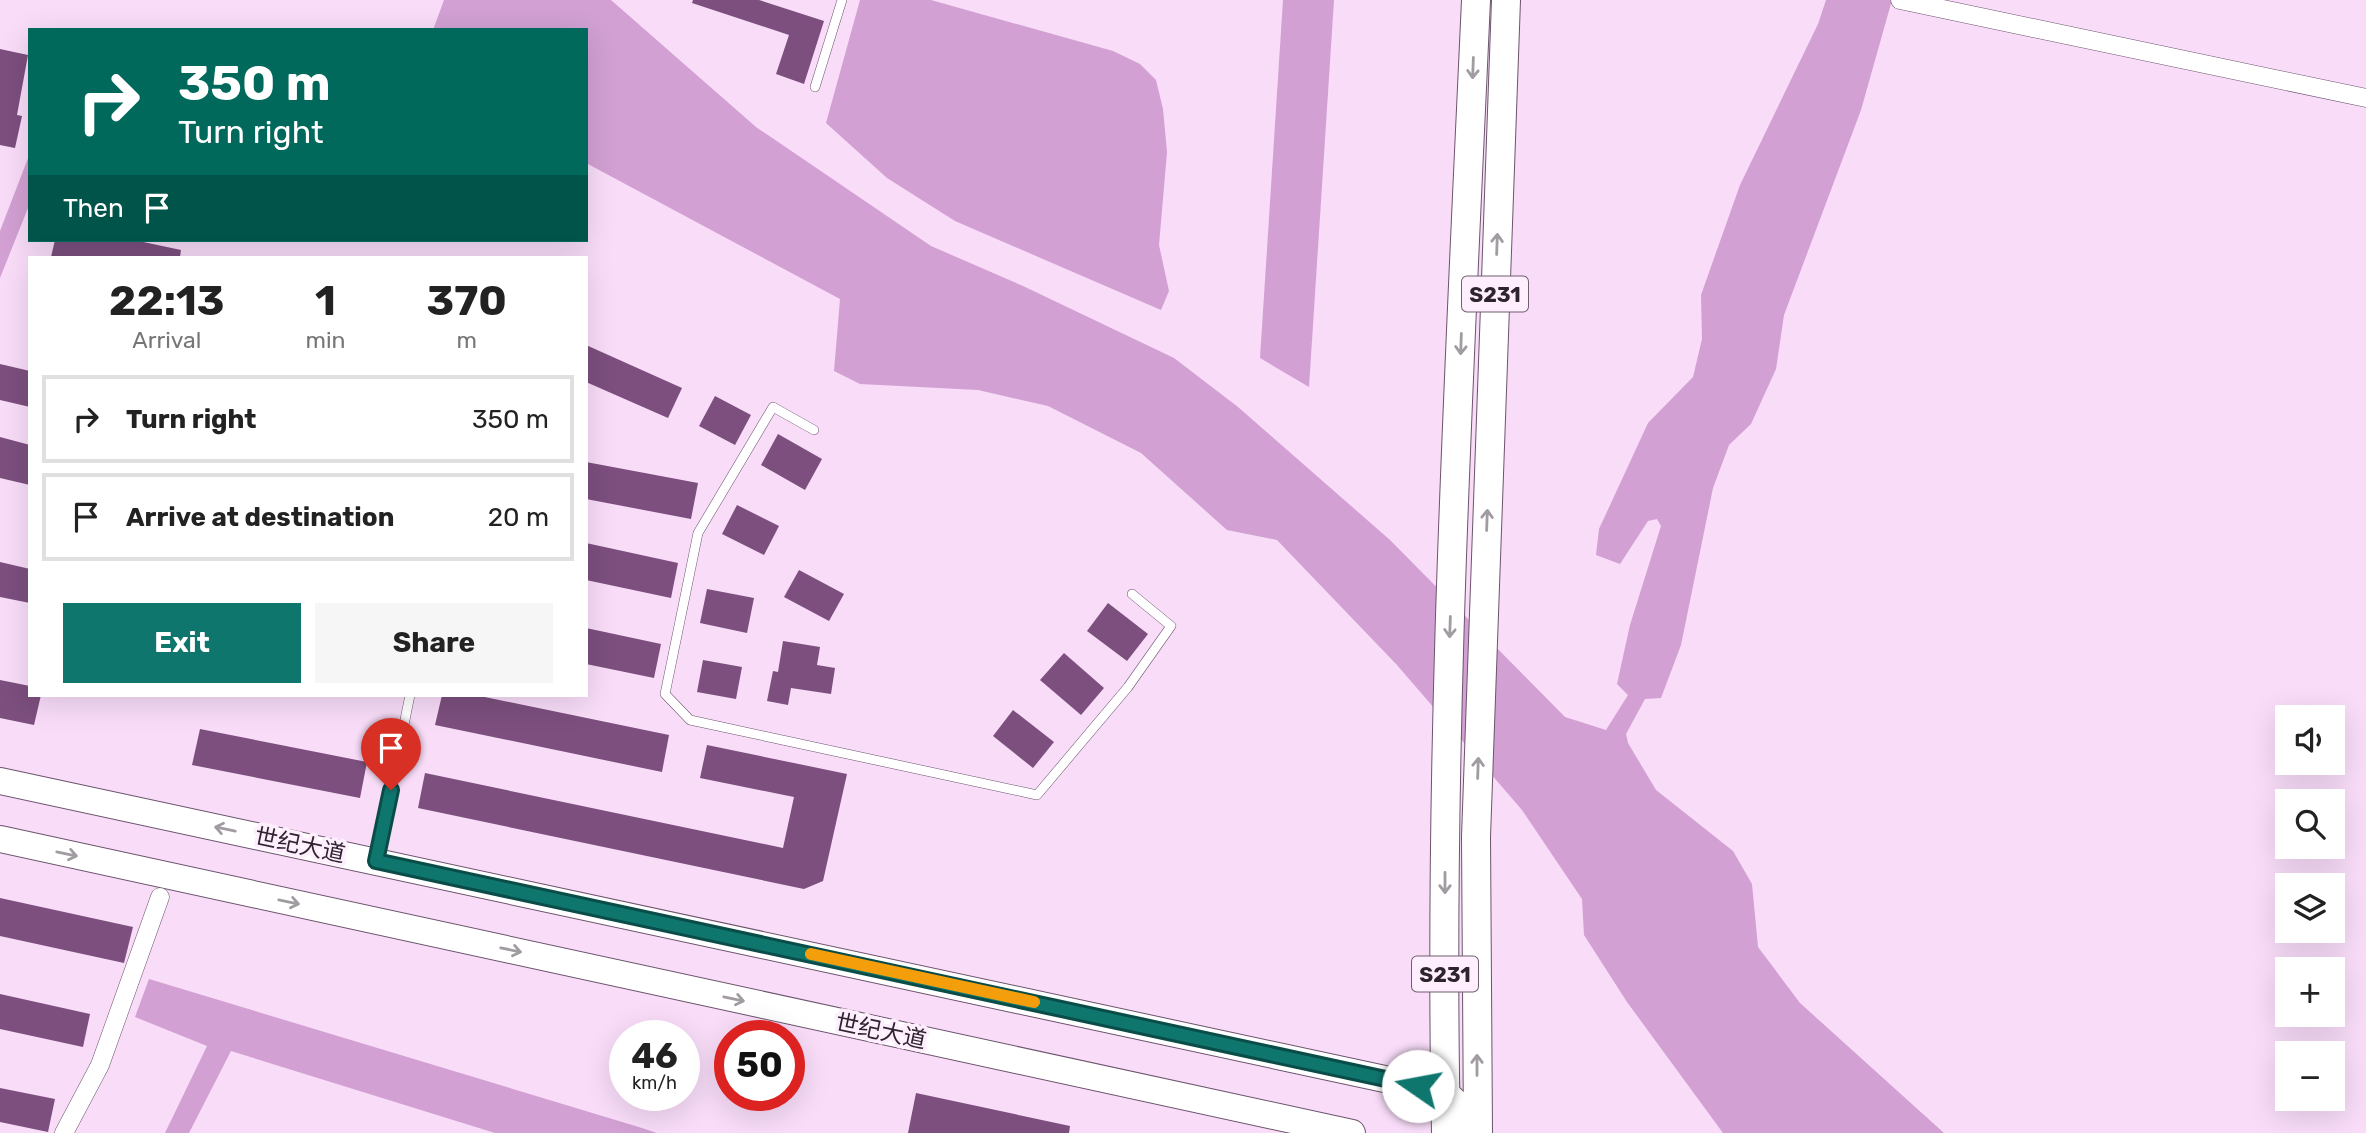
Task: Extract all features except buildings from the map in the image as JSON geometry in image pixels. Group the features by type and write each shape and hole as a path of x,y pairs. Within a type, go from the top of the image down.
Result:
{"main road":[{"name":"S231","path":"1446,1133 1444,815 1476,0"},
{"name":"S231","path":"1474,1130 1476,837 1506,0"},
{"name":"世纪大道","path":"0,781 1445,1092"},
{"name":"世纪大道","path":"0,839 1352,1133"},
{"path":"1445,1092 1474,1130"}],"street":[{"path":"1908,2 2366,98"},
{"path":"64,1133 100,1065 160,897"}],"lane":[{"path":"815,87 842,0"},
{"path":"814,430 773,407 698,533 665,694 690,720 1037,795 1128,687 1171,626 1132,594"},
{"path":"376,861 410,697"}],"shaded area":[{"path":"444,0 611,0 756,127 931,246 1023,286 1174,358 1238,407 1390,540 1565,717 1606,730 1628,695 1617,684 1630,625 1661,526 1657,519 1648,521 1620,564 1596,555 1599,529 1648,423 1693,377 1702,339 1701,295 1740,185 1818,24 1826,0 1892,0 1861,110 1784,315 1776,369 1751,424 1729,445 1713,488 1681,645 1661,698 1645,699 1626,734 1628,743 1656,790 1733,851 1752,884 1758,947 1800,1003 1944,1133 1723,1133 1627,1002 1584,935 1582,899 1522,810 1397,665 1277,540 1227,530 1141,453 1048,406 978,390 860,384 834,371 840,299 588,164 588,28 434,28"},
{"path":"860,0 931,0 1113,51 1140,64 1156,80 1163,109 1167,152 1159,245 1169,291 1161,310 955,221 887,178 826,123"},
{"path":"1283,0 1334,0 1309,387 1260,358"},
{"path":"28,158 28,208 0,278 0,231"},
{"path":"149,979 657,1133 495,1133 231,1051 189,1133 165,1133 207,1046 135,1017"}],"slow traffic":[{"path":"811,954 1034,1002"}],"route":[{"path":"391,790 376,861 1418,1086"}]}
